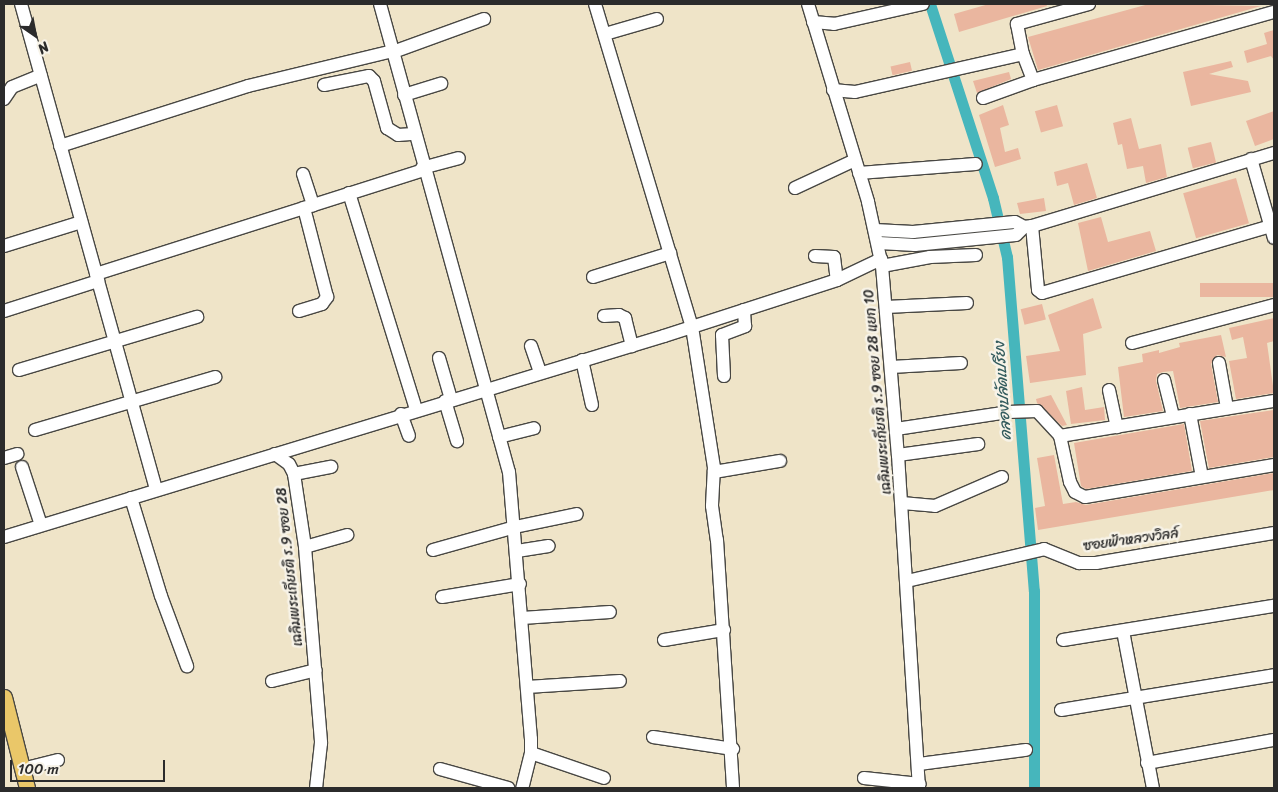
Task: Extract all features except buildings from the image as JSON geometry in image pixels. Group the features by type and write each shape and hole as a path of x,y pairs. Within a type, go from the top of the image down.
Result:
{"main road":[{"path":"4,697 27,788"}],"street":[{"path":"21,4 156,488"},
{"path":"380,4 423,169 509,472 520,584 531,753 522,788"},
{"path":"595,4 692,327 714,472 712,506 733,749 733,788"},
{"name":"เฉลิมพระเกียรติ ร.9 ซอย 28 แยก 10","path":"808,4 859,173 879,243 882,262 902,503 920,786"},
{"path":"813,22 834,24 922,4"},
{"path":"1033,80 1023,54 1018,23 1089,4"},
{"path":"983,98 1033,80 1274,12"},
{"path":"605,34 657,19"},
{"path":"60,146 248,86 393,51 484,20"},
{"path":"833,90 855,92 934,76 1023,54"},
{"path":"4,99 12,87 41,75"},
{"path":"324,85 369,76 374,81 387,128 398,135 414,134"},
{"path":"404,96 441,84"},
{"path":"879,243 1022,228 1274,153"},
{"path":"4,311 97,277 459,158"},
{"path":"1022,228 1038,290 1042,293 1273,230 1251,159"},
{"path":"795,188 855,160"},
{"path":"859,173 976,164"},
{"path":"299,311 322,304 328,297 303,174"},
{"path":"349,193 416,410"},
{"path":"4,246 82,222"},
{"path":"875,230 914,238"},
{"path":"593,277 670,253"},
{"path":"4,534 41,525 131,498 156,488 275,454 486,388 632,346 837,280 882,262 976,255"},
{"path":"815,256 834,257 837,280"},
{"path":"886,307 966,303"},
{"path":"1132,343 1274,305"},
{"path":"724,376 722,338 745,326 744,310"},
{"path":"604,316 619,315 625,318 632,346"},
{"path":"18,370 196,317"},
{"path":"530,346 540,372"},
{"path":"439,358 457,441"},
{"path":"582,360 592,405"},
{"path":"891,366 961,363"},
{"path":"1219,363 1227,408"},
{"path":"35,430 131,400 215,377"},
{"path":"1164,380 1173,417"},
{"path":"1109,390 1117,427"},
{"path":"1060,436 1274,401"},
{"path":"896,429 1008,412 1036,411 1060,436 1070,482 1075,492 1085,497 1274,464"},
{"path":"402,414 409,436"},
{"path":"1190,414 1202,477"},
{"path":"499,436 534,428"},
{"path":"898,455 978,444"},
{"path":"4,458 17,454"},
{"name":"เฉลิมพระเกียรติ ร.9 ซอย 28","path":"275,454 289,464 294,474 305,547 321,743 316,788"},
{"path":"714,472 780,461"},
{"path":"22,467 41,525"},
{"path":"294,474 331,467"},
{"path":"902,503 935,506 1002,477"},
{"path":"131,498 161,596 187,666"},
{"path":"433,550 515,526 578,514"},
{"name":"ซอยฟ้าหลวงวิลล์","path":"907,581 1018,552 1044,549 1079,563 1096,563 1274,533"},
{"path":"305,547 347,535"},
{"path":"517,551 549,546"},
{"path":"442,598 520,584"},
{"path":"1063,640 1274,606"},
{"path":"522,618 610,612"},
{"path":"664,640 724,630"},
{"path":"1123,631 1134,698 1153,788"},
{"path":"272,681 316,670"},
{"path":"1062,710 1274,675"},
{"path":"528,687 620,681"},
{"path":"654,737 733,749"},
{"path":"1147,763 1274,740"},
{"path":"919,764 1026,750"},
{"path":"531,753 604,778"},
{"path":"22,769 58,760"},
{"path":"440,769 483,785 508,788"},
{"path":"864,778 920,786"}],"waterway":[{"name":"คลองปลัดเปรียง","path":"930,4 993,198 1007,257 1034,591 1034,788"}]}
